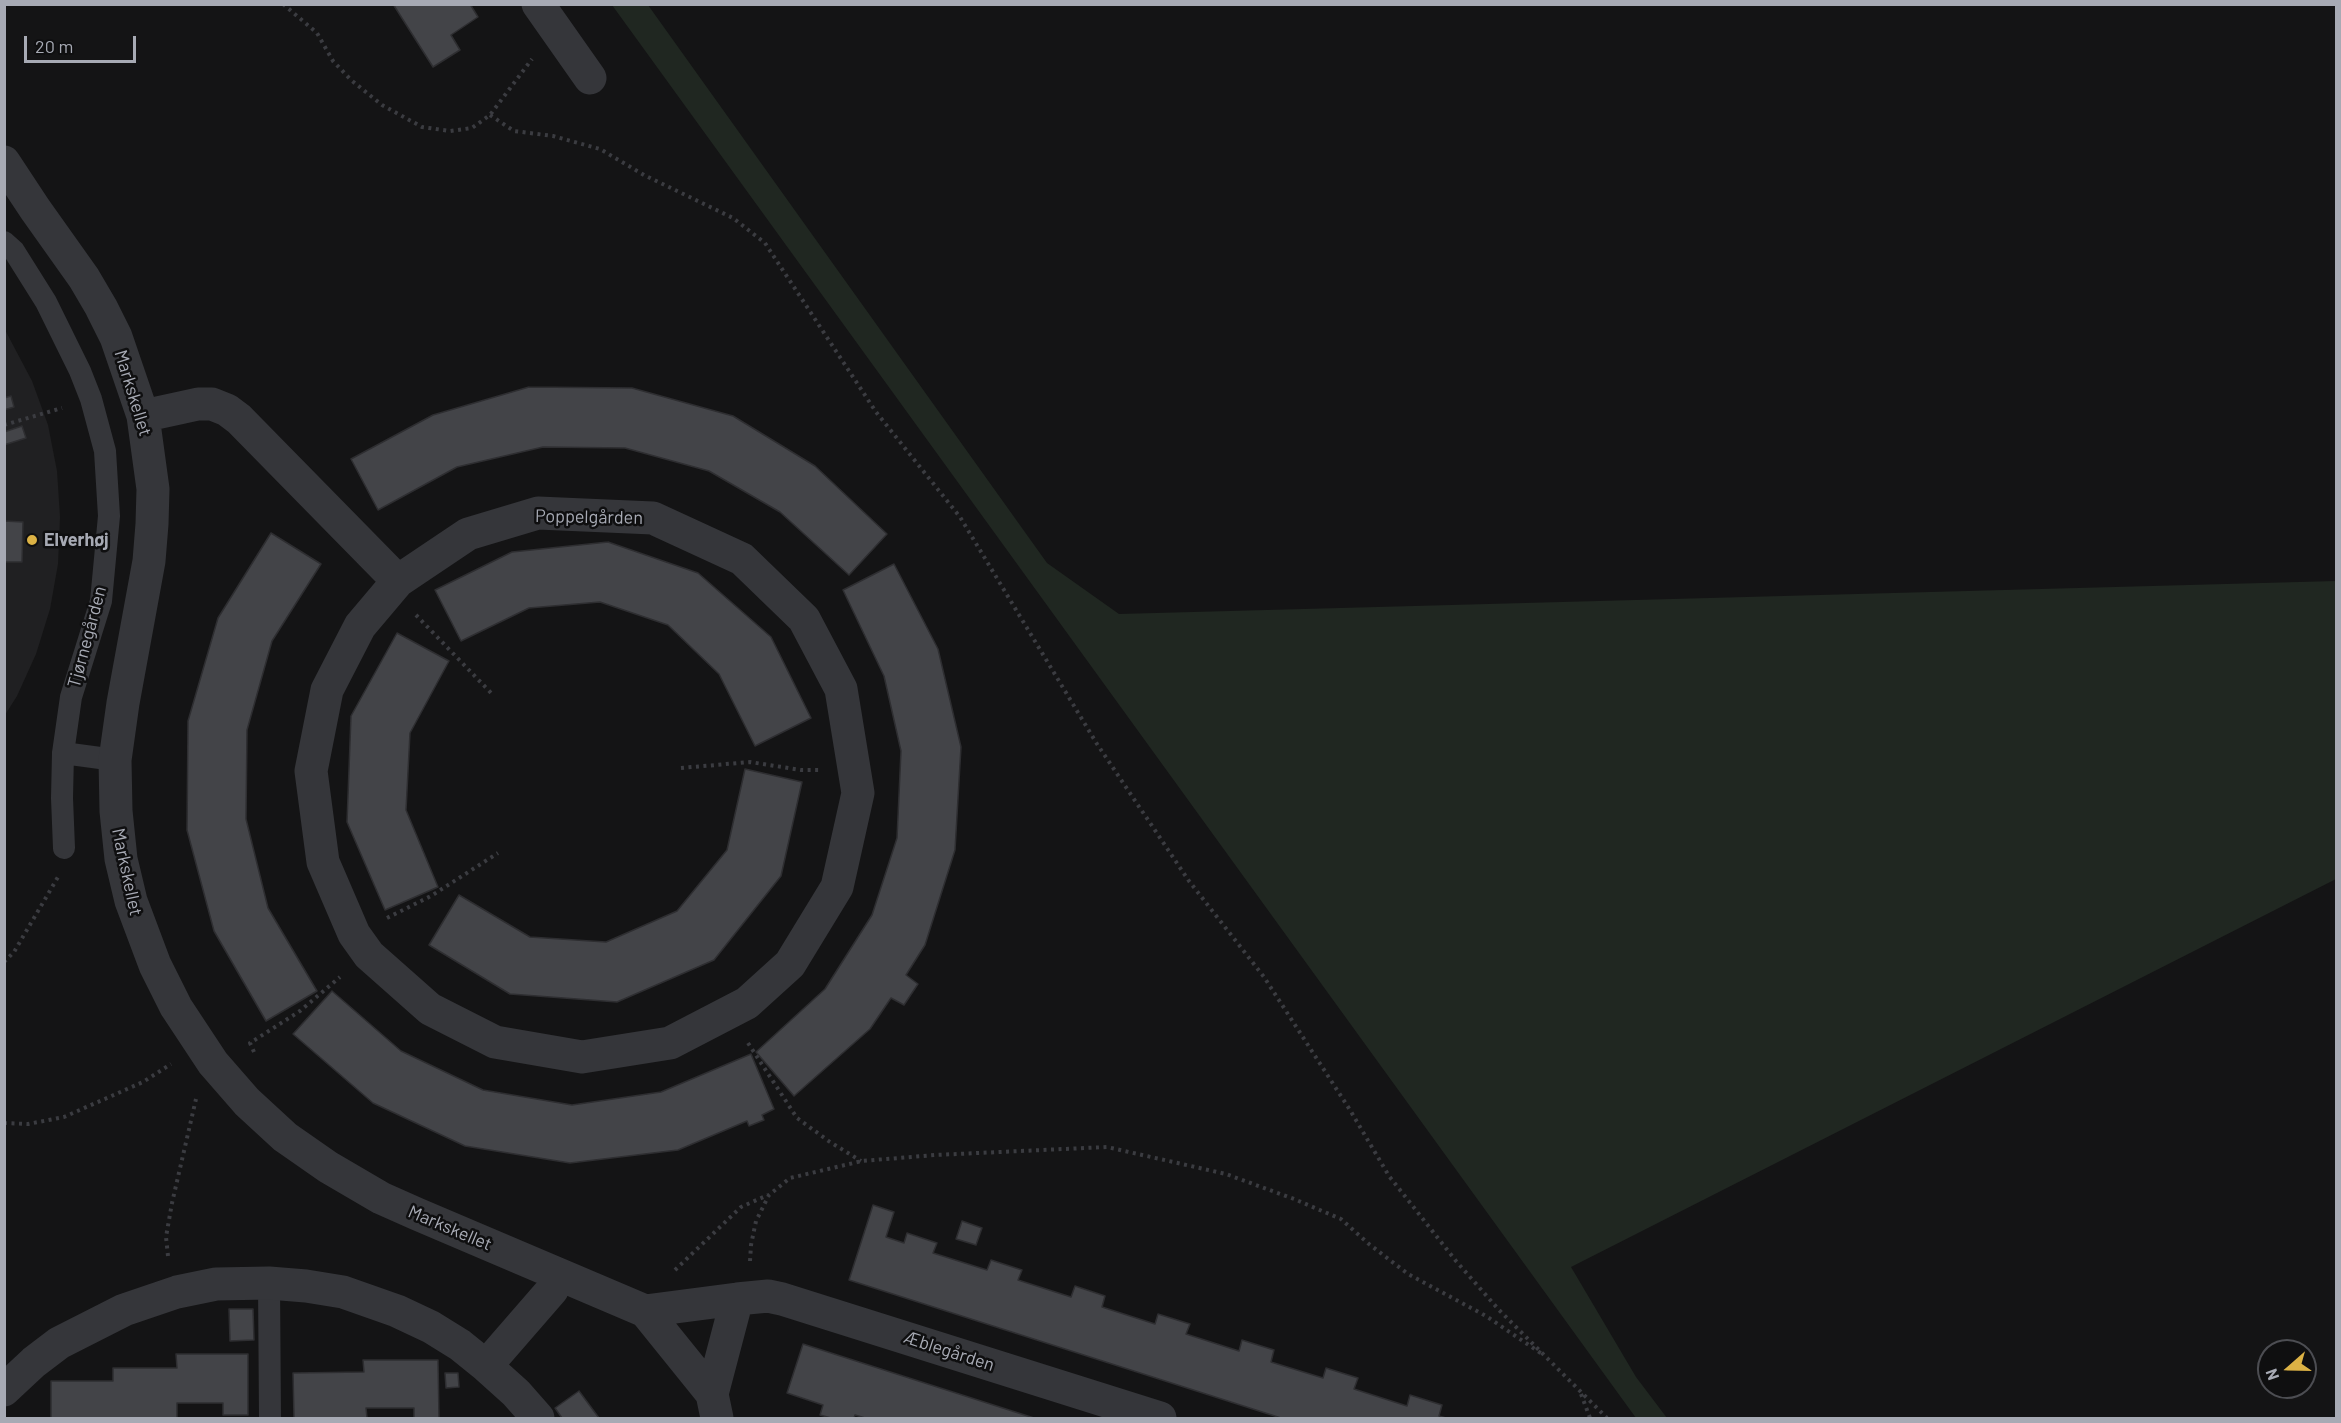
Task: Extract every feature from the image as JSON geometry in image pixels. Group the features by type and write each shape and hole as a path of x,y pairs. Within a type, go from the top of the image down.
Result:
{"street":[{"path":"538,4 590,78"},
{"name":"Markskellet","path":"4,162 84,278 101,307 119,347 143,416 153,489 149,561 115,760 118,835 131,901 165,987 198,1042 247,1102 285,1137 328,1167 381,1198 645,1311"},
{"path":"143,416 212,404 227,410 394,585"},
{"name":"Poppelgården","path":"538,513 653,518 742,559 804,619 841,689 854,769 858,793 837,887 790,964 747,1003 670,1043 582,1057 495,1042 430,1009 362,945 323,862 311,771 327,690 360,626 394,585 468,534 538,513"},
{"path":"486,1366 552,1290 557,1274"},
{"path":"4,1390 59,1343 124,1310 177,1292 216,1284 269,1283 343,1292 371,1300 431,1327 460,1345 486,1366 516,1393 538,1419"},
{"name":"Æblegården","path":"645,1311 768,1296 796,1302 1160,1419"},
{"path":"714,1406 737,1299"},
{"path":"645,1311 714,1406"}],"lane":[{"name":"Tjørnegården","path":"4,242 14,251 46,302 80,371 91,399 105,451 109,516 101,601 71,697 63,753 64,848"},
{"path":"63,753 115,760"},
{"path":"269,1283 270,1419"}],"path":[{"path":"283,4 317,33 333,61 351,80 382,105 422,127 450,131 472,128 490,115 529,62 561,37"},
{"path":"490,115 514,130 553,136 600,149 644,175 733,218 765,243 876,412 960,517 1097,744 1189,880 1264,977 1350,1110 1389,1176 1498,1310 1607,1419"},
{"path":"4,425 91,399"},
{"path":"394,585 494,696"},
{"path":"681,768 750,762 801,770 854,769"},
{"path":"4,962 14,952 57,880 64,860 64,848"},
{"path":"256,1057 250,1043 300,1011 346,971 362,945 431,896 498,853"},
{"path":"730,1012 767,1075 797,1118 830,1142 862,1161"},
{"path":"4,1123 28,1124 64,1117 97,1104 143,1082 178,1059 198,1042"},
{"path":"177,1292 167,1252 166,1237 197,1097"},
{"path":"645,1311 662,1282 741,1207 769,1195 790,1178 862,1161 935,1155 1107,1147 1226,1174 1341,1220 1408,1274 1486,1316 1552,1362"},
{"path":"737,1299 750,1272 751,1245 756,1221 769,1195"},
{"path":"1580,1390 1590,1419"}],"shaded area":[{"path":"612,5 648,5 1047,563 1119,614 2336,581 2336,879 1571,1267 1636,1377 1667,1418 1636,1418"},
{"name":"Elverhøj","path":"4,328 32,381 48,425 57,471 60,517 58,564 50,609 36,654 17,696 5,715"}],"building":[{"path":"393,4 470,4 478,17 451,35 460,50 433,67"},
{"path":"529,387 632,388 733,416 815,466 887,534 849,575 780,512 709,471 625,448 543,447 457,467 378,510 351,459 433,415"},
{"path":"11,396 14,407 4,410 4,398"},
{"path":"22,426 26,438 4,445 4,432"},
{"path":"4,521 23,522 22,562 4,562"},
{"path":"271,533 321,564 272,641 247,730 246,819 268,908 317,991 266,1021 214,931 187,830 188,721 218,618"},
{"path":"608,542 698,573 771,637 811,718 755,746 719,674 668,625 600,602 529,608 461,641 435,590 512,552"},
{"path":"894,564 938,649 961,747 955,850 925,945 906,975 918,984 904,1005 891,998 870,1029 794,1096 756,1052 825,989 872,915 897,838 901,751 884,676 843,590"},
{"path":"397,633 449,661 410,733 406,810 438,887 385,910 347,822 351,716"},
{"path":"745,769 802,782 781,876 714,960 617,1002 510,994 429,945 459,895 530,937 606,942 677,911 727,850"},
{"path":"332,991 401,1051 483,1090 572,1105 661,1092 751,1054 774,1109 762,1115 764,1120 749,1126 747,1121 678,1150 570,1163 465,1146 373,1103 293,1034"},
{"path":"873,1205 894,1212 886,1237 904,1243 907,1233 937,1243 933,1253 987,1270 991,1260 1022,1270 1018,1280 1071,1297 1075,1286 1105,1296 1102,1307 1155,1324 1158,1314 1190,1324 1186,1334 1239,1351 1242,1340 1274,1350 1271,1362 1323,1378 1326,1368 1358,1378 1354,1389 1407,1406 1410,1395 1442,1405 1439,1416 1446,1418 1281,1418 849,1280"},
{"path":"962,1221 982,1228 976,1245 956,1239"},
{"path":"229,1309 253,1309 254,1340 230,1341"},
{"path":"803,1344 1034,1418 865,1418 855,1415 854,1418 831,1418 820,1415 823,1405 787,1393"},
{"path":"176,1354 248,1354 248,1415 223,1415 223,1403 177,1403 177,1418 51,1418 51,1381 113,1381 113,1368 177,1368"},
{"path":"363,1360 438,1360 439,1418 414,1418 414,1408 366,1408 367,1418 294,1418 293,1373 364,1372"},
{"path":"445,1373 458,1373 459,1387 446,1388"},
{"path":"579,1391 599,1418 562,1418 555,1408"}],"place":[{"name":"Elverhøj","path":"32,540"}]}
